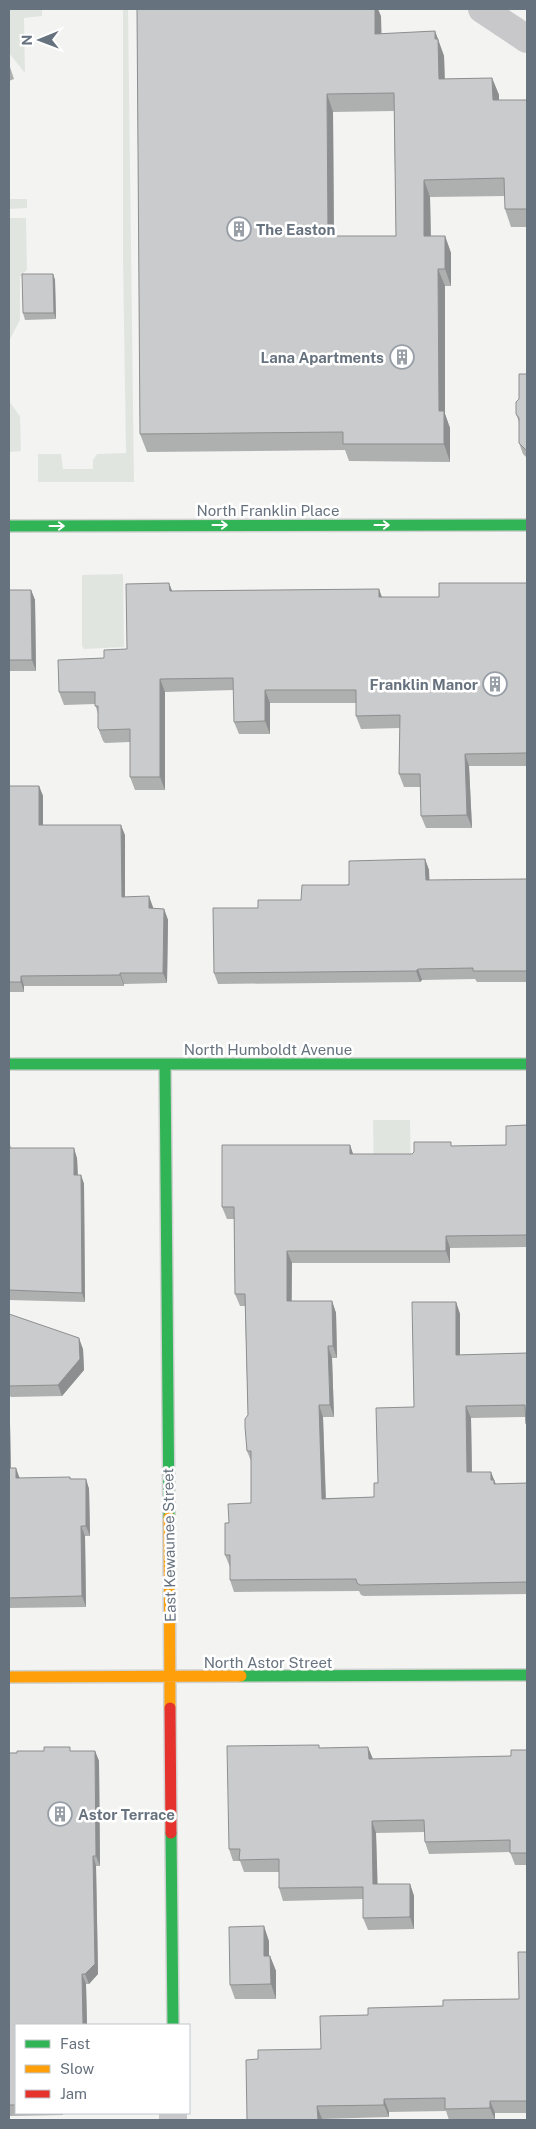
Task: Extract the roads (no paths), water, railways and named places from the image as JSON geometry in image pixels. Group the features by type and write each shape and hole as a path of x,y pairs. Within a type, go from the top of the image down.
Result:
{"street":[{"path":"482,9 527,39"},
{"name":"North Franklin Place","path":"9,526 527,525"},
{"name":"North Humboldt Avenue","path":"9,1064 527,1064"},
{"name":"East Kewaunee Street","path":"165,1064 173,2024"},
{"name":"North Astor Street","path":"9,1677 527,1676"}],"place":[{"name":"The Easton","path":"239,229"},
{"name":"Lana Apartments","path":"402,357"},
{"name":"Franklin Manor","path":"495,684"},
{"name":"Astor Terrace","path":"60,1814"}]}
